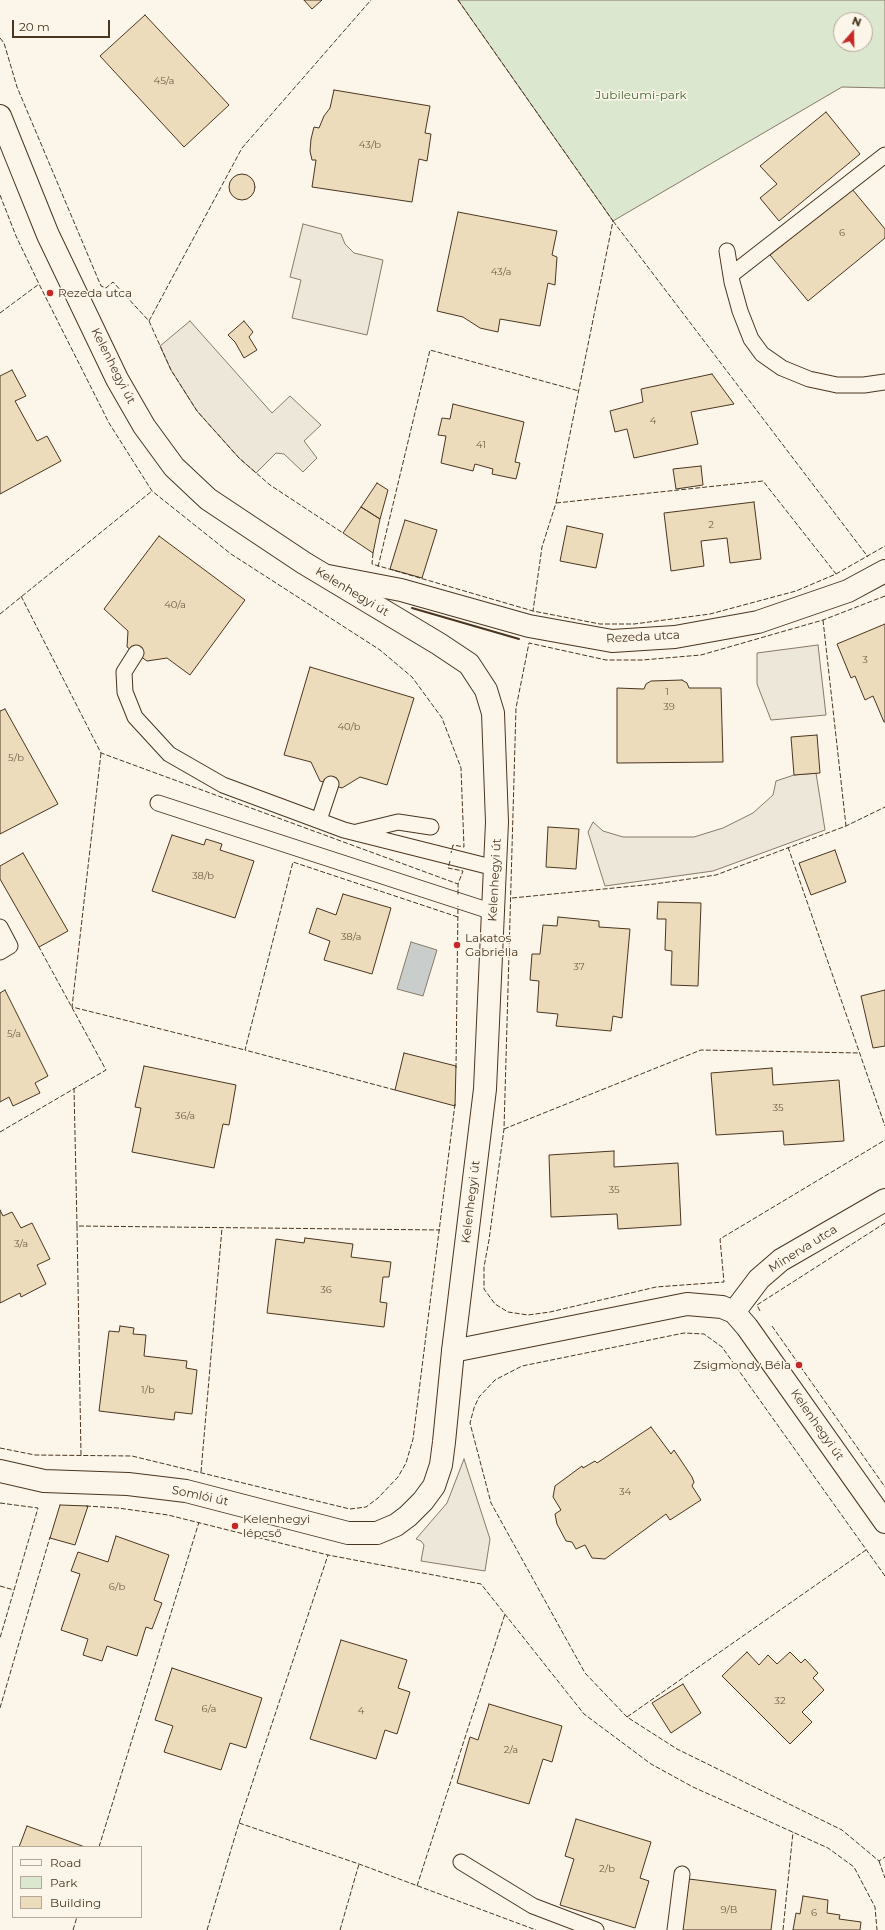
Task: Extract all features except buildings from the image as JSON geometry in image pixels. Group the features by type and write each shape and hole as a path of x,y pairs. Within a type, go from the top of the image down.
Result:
{"street":[{"name":"Kelenhegyi út","path":"0,116 48,235 117,379 144,426 174,467 208,499 326,576 439,644 469,664 486,690 494,713 497,822 485,1089 453,1351"},
{"name":"Rezeda utca","path":"326,576 401,590 529,626 612,641 675,637 758,622 848,591 885,571"},
{"name":"Minerva utca","path":"734,1312 759,1279 781,1260 885,1200"},
{"path":"453,1351 687,1304 722,1307 734,1312"},
{"name":"Kelenhegyi út","path":"734,1312 748,1327 885,1522"},
{"name":"Somlói út","path":"0,1471 44,1481 128,1484 186,1492 348,1533 376,1533 396,1525 408,1516 423,1501 434,1486 441,1465 453,1351"}],"lane":[{"path":"731,275 885,155"},
{"path":"727,251 740,311 751,339 762,354 782,368 804,378 837,384 864,385 885,382"},
{"path":"136,653 124,672 125,692 135,717 169,754 223,785 354,833 495,868"},
{"path":"319,820 331,784"},
{"path":"158,803 493,912"},
{"path":"354,833 398,822 431,827"},
{"path":"0,927 10,946 0,952"},
{"path":"461,1862 533,1906 596,1930"},
{"path":"675,1930 682,1874"}],"green space":[{"name":"Jubileumi-park","path":"458,0 885,0 885,88 842,87 613,221"}],"shaded area":[{"path":"303,224 341,234 345,244 354,253 383,260 367,335 292,318 301,280 290,277"},
{"path":"190,321 272,413 290,396 321,425 304,441 317,458 303,472 284,454 276,453 256,473 239,458 197,411 171,370 160,346"},
{"path":"818,645 826,715 771,720 757,684 757,653"},
{"path":"816,773 825,830 713,871 605,886 588,832 593,822 603,831 623,837 694,837 723,828 753,813 773,795 776,781 794,775"},
{"path":"411,942 437,950 423,996 397,989"},
{"path":"464,1459 490,1539 485,1571 421,1561 424,1545 421,1541 416,1539 447,1503"}],"fence":[{"path":"0,38 4,43 17,87 101,286 106,288 113,282 149,321 242,148 371,0"},
{"path":"458,0 613,221 556,503 542,547 533,611"},
{"path":"0,195 16,236 109,423 152,491 231,554 380,650 412,677 442,718 461,768 464,847 453,845 451,853"},
{"path":"613,221 868,557"},
{"path":"0,313 39,284"},
{"path":"149,321 171,370 197,411 239,458 270,485 343,533"},
{"path":"378,567 430,350 579,391"},
{"path":"556,503 763,481 836,574"},
{"path":"0,614 152,491"},
{"path":"373,553 372,564 533,611 600,624 634,624 710,614 796,591 836,574 885,546"},
{"path":"21,596 101,753 458,884"},
{"path":"885,596 823,620 701,655 642,660 606,660 529,643 516,708 504,1129 484,1267 484,1289 495,1304 508,1312 528,1315 550,1312 656,1287 724,1282 720,1239 885,1140"},
{"path":"823,620 846,826"},
{"path":"101,753 72,1007 245,1050"},
{"path":"512,898 655,884 716,875 846,826 885,807"},
{"path":"788,847 885,1126"},
{"path":"450,861 448,868 463,871 458,884 458,896"},
{"path":"395,1090 245,1050 293,862 458,917"},
{"path":"456,1068 458,906"},
{"path":"0,1132 106,1070 39,947"},
{"path":"504,1129 701,1050 859,1053"},
{"path":"74,1088 77,1226 440,1230"},
{"path":"0,1448 35,1455 132,1456 350,1509 366,1507 378,1498 398,1477 406,1463 413,1439 455,1104"},
{"path":"760,1311 757,1305 885,1223"},
{"path":"77,1226 81,1455"},
{"path":"201,1472 222,1228"},
{"path":"772,1326 885,1487"},
{"path":"885,1576 722,1347 704,1334 684,1333 522,1366 495,1380 479,1397 474,1408 470,1423 491,1503 585,1673 627,1717 677,1749 842,1830 879,1861 885,1857"},
{"path":"0,1503 38,1508 0,1638"},
{"path":"86,1506 118,1508 168,1515 328,1555 481,1584 584,1714 651,1764 693,1787 828,1848 854,1867 875,1907 877,1930"},
{"path":"99,1846 199,1522"},
{"path":"0,1708 50,1537"},
{"path":"627,1717 866,1550"},
{"path":"207,1930 239,1823 328,1555"},
{"path":"0,1586 14,1590"},
{"path":"417,1886 505,1614"},
{"path":"239,1823 359,1864 536,1930"},
{"path":"783,1930 793,1832"},
{"path":"879,1861 885,1878"},
{"path":"340,1930 359,1864"},
{"path":"73,1930 77,1918"}],"wall":[{"path":"412,608 519,639"}],"place":[{"name":"Rezeda utca","path":"50,293"},
{"name":"Lakatos Gabriella","path":"457,945"},
{"name":"Zsigmondy Béla","path":"799,1365"},
{"name":"Kelenhegyi lépcső","path":"235,1526"}]}
